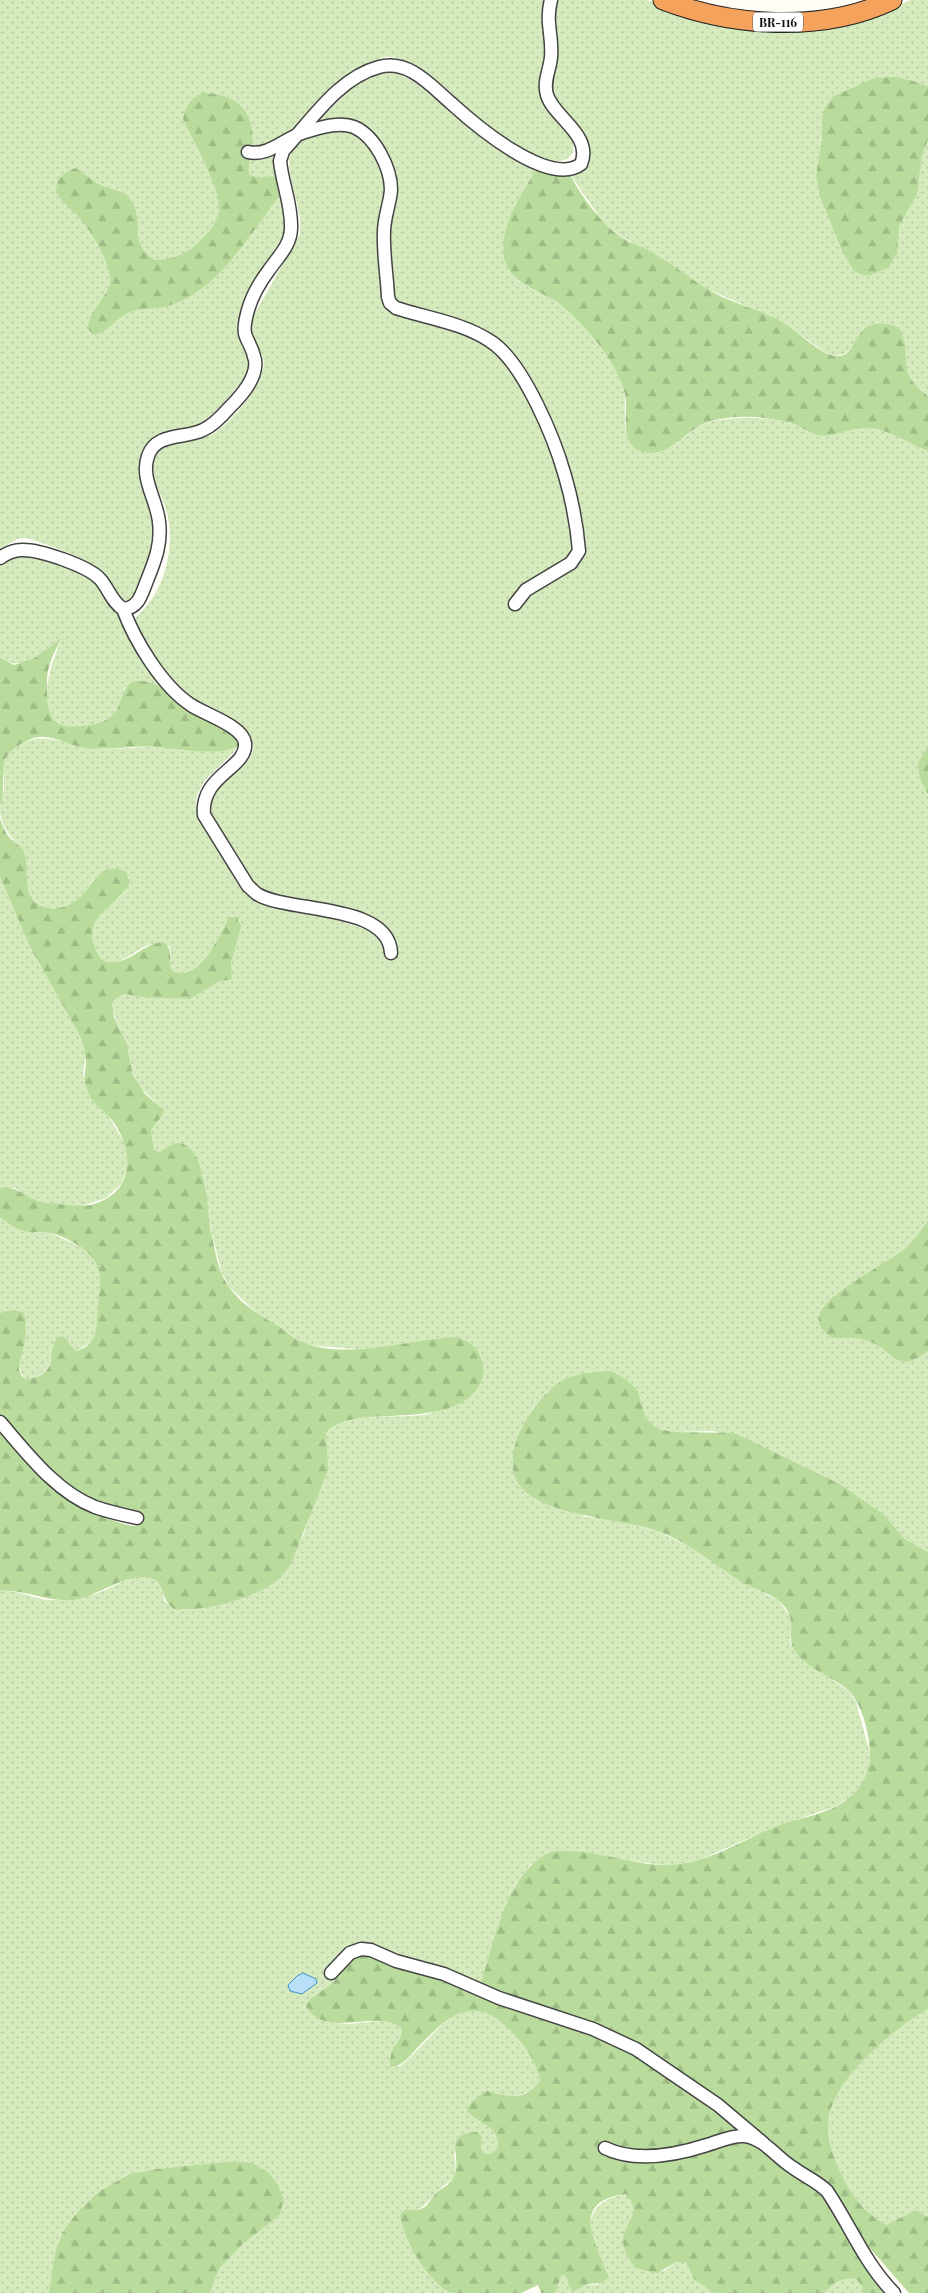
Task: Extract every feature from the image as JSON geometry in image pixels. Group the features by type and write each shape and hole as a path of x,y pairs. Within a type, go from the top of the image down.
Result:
{"highway":[{"name":"BR-116","path":"663,0 692,11 754,21 793,22 834,18 892,0"},
{"name":"BR-116","path":"701,0 726,7 777,11 828,9 865,0"}],"street":[{"path":"123,610 132,608 140,599 159,550 159,522 146,470 151,450 157,443 171,437 197,433 206,429 229,409 252,378 255,360 243,333 245,319 257,288 287,245 292,228 280,161 283,150 334,94 353,79 381,66 399,66 429,82 451,103 525,158 549,167 566,170 576,168 584,158 578,135 549,102 546,92 545,82 552,56 547,18 552,0"},
{"path":"248,152 266,151 300,133 340,125 353,126 366,134 377,148 391,189 383,235 390,303 396,308 467,330 491,341 507,356 521,375 532,396 566,476 579,551 571,563 526,590 514,604"},
{"path":"0,558 11,552 29,550 82,568 101,580 114,603 123,610 151,662 178,694 196,708 238,730 243,736 244,752 211,786 205,796 203,805 204,815 248,886 257,894 280,901 319,908 361,920 386,936 390,944 391,953"},
{"path":"0,1422 32,1459 57,1483 74,1495 94,1507 137,1518"},
{"path":"330,1973 350,1953 361,1949 371,1950 396,1961 444,1974 499,1998 594,2029 636,2049 718,2105 791,2167 819,2183 827,2191 865,2257 884,2283 894,2293"},
{"path":"605,2148 613,2152 639,2156 686,2152 741,2136 763,2143"}],"green space":[{"path":"0,0 547,0 543,23 545,57 540,81 573,141 573,152 560,161 542,159 520,148 496,132 420,69 413,64 394,57 385,57 360,71 315,112 279,149 287,227 278,248 240,313 238,320 237,334 247,354 249,367 245,376 220,407 199,424 157,438 144,448 140,457 139,469 151,515 152,539 147,561 134,597 128,601 119,597 90,564 63,551 26,538 17,539 0,549"},
{"path":"556,0 647,0 681,13 818,28 852,24 911,0 928,0 928,396 919,388 909,373 899,327 882,324 871,326 863,331 846,353 838,355 826,353 784,323 703,287 653,253 622,237 603,222 569,173 585,161 550,88 552,21"},
{"path":"380,72 396,73 411,80 487,140 519,160 537,168 509,220 504,249 507,263 518,280 556,302 571,314 594,339 612,363 624,391 627,435 630,442 637,448 655,453 673,446 696,428 713,421 755,418 785,422 821,435 859,428 873,428 889,433 928,451 928,1552 905,1539 882,1513 840,1484 754,1442 713,1431 673,1432 658,1429 646,1418 638,1391 611,1371 590,1372 565,1379 548,1391 533,1408 522,1427 515,1446 512,1462 585,1517 609,1519 657,1531 697,1550 741,1581 779,1601 792,1619 790,1643 805,1662 849,1691 856,1702 870,1753 869,1771 860,1786 849,1798 834,1807 775,1827 699,1860 669,1866 562,1851 531,1864 516,1884 506,1905 480,1986 328,1973 335,1978 333,1983 310,1999 326,2021 350,2024 384,2021 397,2025 402,2029 401,2034 389,2057 399,2067 449,2019 462,2012 477,2010 492,2015 510,2029 525,2047 536,2066 540,2081 531,2090 515,2096 496,2093 479,2120 493,2131 498,2148 490,2154 484,2154 481,2147 482,2137 454,2152 456,2169 453,2178 423,2206 414,2211 434,2279 450,2293 210,2293 219,2269 243,2244 279,2216 253,2163 234,2161 156,2169 128,2174 101,2190 80,2209 65,2228 49,2293 0,2293 0,1591 20,1593 49,1600 60,1600 93,1594 132,1578 146,1577 158,1583 162,1589 165,1602 182,1610 198,1609 248,1595 266,1587 280,1577 304,1534 327,1455 326,1433 335,1426 360,1418 416,1416 434,1412 480,1386 483,1372 481,1358 441,1338 388,1347 357,1349 306,1344 261,1317 229,1287 222,1273 212,1235 203,1175 192,1152 179,1143 159,1152 154,1149 151,1130 164,1113 136,1080 112,1004 114,1000 124,994 148,998 190,999 215,983 232,979 230,969 240,921 232,916 200,964 182,973 173,971 170,963 171,952 169,946 153,944 120,961 103,962 97,955 93,941 93,930 96,920 123,893 128,886 129,877 92,881 78,899 66,906 53,908 40,905 35,901 29,890 26,879 24,852 5,827 0,808 4,788 3,768 5,761 16,748 25,742 35,739 56,740 99,749 162,747 196,751 219,751 239,745 205,780 197,795 196,802 200,819 241,889 265,905 324,916 371,931 396,953 395,940 390,933 320,904 268,892 254,882 218,827 211,810 213,799 218,789 245,765 251,756 253,747 250,737 246,731 235,723 203,706 171,678 155,656 134,619 153,597 160,583 169,554 169,524 166,509 154,478 153,465 155,458 159,451 165,447 206,437 219,430 242,406 262,374 263,358 253,341 250,323 300,234 300,217 290,174 289,158 292,151 315,124 354,86"},
{"path":"896,77 928,87 928,140 922,154 917,194 899,226 897,254 888,268 871,275 863,275 854,271 843,253 821,199 816,176 822,139 822,119 825,107 834,96 875,78"},
{"path":"202,93 226,97 242,107 251,125 250,175 274,177 279,185 280,195 233,258 204,287 171,305 130,312 104,331 95,335 88,325 94,310 110,283 107,266 104,256 88,229 56,192 57,183 64,174 75,168 98,184 123,193 134,205 139,241 147,254 155,260 168,259 185,253 203,238 213,226 218,216 219,206 213,181 183,119 189,103"},
{"path":"537,168 569,173 579,191 592,208 621,237 651,252 722,297 782,322 830,355 844,355 864,329 872,325 883,323 899,327 905,347 907,369 917,386 928,396 928,451 889,433 873,428 859,428 823,436 786,422 754,417 732,417 711,421 695,429 665,450 657,452 648,453 633,447 627,434 624,391 609,359 593,338 567,310 521,282 507,266 503,252 508,222 514,207"},
{"path":"21,553 70,567 95,580 177,697 125,687 117,709 112,715 98,723 71,727 58,722 50,713 47,700 51,668 62,639 32,659 24,662 8,662 0,658 0,562"},
{"path":"62,638 51,660 47,678 49,711 58,723 75,727 101,722 110,717 117,709 129,684 138,681 147,682 155,684 205,719 230,733 239,740 239,745 232,749 211,752 146,747 95,749 80,747 50,738 33,738 20,744 6,758 3,768 3,794 0,806 0,658 14,665 34,658"},
{"path":"928,747 928,794 920,778 918,763"},
{"path":"0,819 8,836 24,852 28,889 39,905 52,908 66,906 79,898 104,871 118,869 126,872 130,882 127,888 100,916 95,923 93,931 93,941 97,953 101,959 107,962 126,959 151,945 163,942 169,948 173,971 182,973 191,970 200,964 207,955 229,917 237,917 241,926 231,963 232,979 218,982 190,999 148,998 124,994 114,1000 112,1004 114,1017 126,1042 133,1075 145,1094 164,1110 164,1113 151,1130 154,1149 159,1152 180,1143 189,1147 195,1156 207,1196 211,1232 217,1261 225,1281 233,1293 250,1308 294,1337 321,1348 359,1349 456,1337 474,1347 483,1363 483,1377 480,1386 474,1393 458,1404 438,1411 355,1419 339,1424 326,1433 328,1470 291,1564 281,1577 272,1584 260,1591 230,1602 199,1609 174,1609 167,1601 157,1581 145,1577 127,1580 79,1599 69,1600 49,1599 20,1592 0,1591 0,1433 43,1479 75,1502 111,1520 132,1526 139,1526 143,1520 137,1510 117,1509 97,1502 78,1492 44,1463 0,1416 0,1313 13,1310 22,1313 26,1319 25,1339 19,1369 21,1375 26,1379 38,1376 45,1372 49,1366 56,1340 62,1336 77,1351 85,1347 94,1338 97,1325 100,1279 98,1266 94,1260 75,1243 50,1233 20,1230 0,1217 0,1188 6,1187 17,1190 41,1202 74,1206 90,1205 104,1200 115,1192 122,1183 127,1161 126,1148 115,1124 93,1101 86,1088 86,1057 82,1040 29,945 0,877"},
{"path":"0,877 29,945 82,1040 86,1054 83,1074 124,1142 128,1156 127,1170 121,1184 106,1198 81,1206 39,1203 31,1200 15,1188 0,1188"},
{"path":"0,1217 22,1231 50,1233 79,1246 91,1255 97,1263 100,1273 98,1329 93,1341 77,1351 69,1346 67,1341 53,1345 50,1363 44,1372 27,1379 22,1374 20,1361 27,1323 10,1310 0,1313"},
{"path":"928,1221 928,1351 917,1358 902,1362 866,1340 832,1338 826,1333 819,1324 820,1313 825,1305 846,1287 906,1248"},
{"path":"599,1371 611,1371 626,1379 638,1391 646,1418 658,1429 673,1432 734,1433 754,1442 840,1484 882,1513 905,1539 928,1552 928,2009 884,2041 855,2070 843,2085 834,2101 829,2116 828,2130 832,2151 844,2179 853,2195 871,2215 886,2225 916,2210 928,2217 928,2293 909,2293 860,2237 832,2189 825,2181 797,2163 740,2115 637,2043 612,2030 480,1986 502,1915 510,1897 519,1880 543,1856 555,1852 569,1851 656,1865 670,1865 698,1860 775,1827 824,1812 834,1807 855,1792 869,1767 869,1738 857,1702 847,1689 813,1668 796,1653 791,1640 789,1614 781,1603 770,1595 740,1581 682,1542 644,1527 563,1510 544,1503 529,1494 518,1483 513,1470 513,1456 517,1440 533,1410 543,1397 554,1386 565,1379"},
{"path":"366,1953 604,2038 643,2060 685,2089 791,2174 827,2199 888,2293 861,2293 863,2287 856,2279 846,2279 831,2286 824,2293 713,2293 694,2279 685,2262 677,2262 657,2273 635,2268 626,2254 623,2242 625,2231 633,2212 631,2201 626,2194 608,2198 597,2205 592,2214 593,2237 608,2276 603,2282 581,2287 573,2292 568,2284 567,2277 562,2274 555,2293 541,2293 538,2285 521,2293 450,2293 433,2278 418,2259 407,2237 400,2215 406,2209 416,2210 425,2207 435,2194 451,2181 456,2169 455,2148 459,2137 477,2132 482,2137 481,2147 484,2154 490,2154 498,2148 495,2133 467,2111 472,2102 487,2091 510,2096 522,2095 534,2088 540,2081 536,2066 529,2053 509,2029 496,2018 483,2012 471,2011 460,2013 449,2019 438,2027 399,2065 390,2067 391,2054 402,2029 392,2023 380,2021 326,2022 315,2016 306,2006 310,1999 333,1983 347,1959"},
{"path":"928,2009 928,2217 923,2214 912,2213 886,2225 864,2208 853,2195 844,2179 830,2144 829,2116 834,2101 843,2085 855,2070 884,2041"},
{"path":"234,2161 253,2163 269,2173 278,2185 284,2200 279,2216 243,2244 219,2269 210,2293 49,2293 56,2249 65,2228 80,2209 101,2190 129,2174 156,2169"},
{"path":"626,2194 631,2201 633,2212 625,2231 623,2242 626,2254 635,2268 664,2271 677,2262 685,2262 693,2276 713,2293 555,2293 562,2273 568,2277 568,2284 598,2285 600,2260 591,2236 591,2219 598,2206 611,2198"},
{"path":"847,2277 856,2278 864,2287 861,2293 824,2293 834,2283"}],"water":[{"path":"303,1973 316,1979 317,1983 302,1994 290,1991 288,1985"}]}
